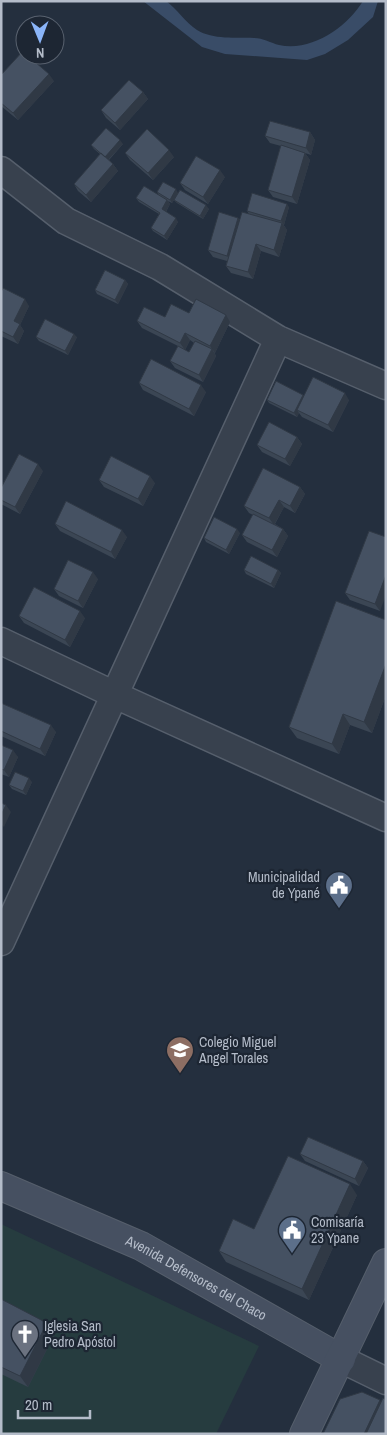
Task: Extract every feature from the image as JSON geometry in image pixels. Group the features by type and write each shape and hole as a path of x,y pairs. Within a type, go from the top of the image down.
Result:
{"main road":[{"name":"Avenida Defensores del Chaco","path":"1,1186 141,1246 341,1359"},
{"path":"304,1434 386,1263"}],"street":[{"path":"1,170 66,221 160,267 278,339 386,386"},
{"path":"1,942 278,339"},
{"path":"1,641 386,818"},
{"name":"Avenida Defensores del Chaco","path":"341,1359 386,1381"}],"green space":[{"path":"1,1224 259,1346 216,1434 1,1434"}],"water":[{"path":"143,1 166,1 193,27 203,33 225,37 257,38 279,45 291,46 304,45 316,41 348,20 363,1 378,1 373,17 348,40 325,54 307,60 225,54 202,47"}],"building":[{"path":"15,60 15,65 39,65 49,74 13,113 1,103 1,75"},
{"path":"129,80 143,92 115,123 101,110"},
{"path":"270,121 310,132 306,148 265,136"},
{"path":"106,128 120,140 105,157 91,145"},
{"path":"147,129 169,150 148,173 125,153"},
{"path":"281,145 305,153 292,197 268,190"},
{"path":"101,153 113,164 86,195 74,184"},
{"path":"196,156 220,170 203,197 180,183"},
{"path":"163,182 176,189 170,200 157,192"},
{"path":"144,186 167,200 162,209 176,218 164,236 151,228 160,213 136,198"},
{"path":"180,190 206,205 200,216 174,200"},
{"path":"252,193 287,204 281,221 247,211"},
{"path":"219,212 238,218 227,256 208,250"},
{"path":"242,212 282,223 274,250 256,244 248,272 226,266"},
{"path":"105,270 125,280 115,300 95,290"},
{"path":"3,288 25,299 14,321 20,324 13,337 1,331 1,292"},
{"path":"196,299 226,315 210,346 185,333 180,343 137,321 144,307 165,317 171,304 189,313"},
{"path":"45,319 74,334 65,351 36,337"},
{"path":"195,341 212,349 199,375 170,361 178,346 189,352"},
{"path":"151,359 201,385 189,409 139,383"},
{"path":"313,377 345,393 328,425 297,410"},
{"path":"276,381 303,395 294,413 267,400"},
{"path":"269,422 297,437 285,459 257,445"},
{"path":"19,454 38,464 15,507 1,500 1,488"},
{"path":"111,456 150,476 138,499 99,480"},
{"path":"263,468 300,487 290,506 279,500 269,518 244,506"},
{"path":"66,501 122,530 111,552 55,524"},
{"path":"253,514 283,529 272,550 242,535"},
{"path":"214,517 237,529 226,550 204,538"},
{"path":"369,531 386,537 386,575 375,604 345,593"},
{"path":"251,556 278,570 271,584 244,570"},
{"path":"68,560 93,572 78,601 54,589"},
{"path":"34,587 80,611 65,640 19,616"},
{"path":"336,601 386,620 386,664 364,722 343,714 332,744 289,727"},
{"path":"1,703 51,725 40,749 1,731"},
{"path":"1,745 13,750 4,770 1,769"},
{"path":"15,772 29,778 23,791 9,785"},
{"path":"1,803 6,805 1,815"},
{"path":"308,1137 363,1161 355,1179 300,1154"},
{"path":"288,1156 350,1184 302,1289 219,1251 233,1219 254,1229"},
{"path":"1,1299 47,1323 20,1376 1,1367"},
{"path":"362,1392 380,1400 364,1434 323,1434 340,1399"},
{"path":"383,1398 386,1400 386,1434 366,1434"}],"place":[{"name":"Municipalidad de Ypané","path":"339,909"},
{"name":"Colegio Miguel Angel Torales","path":"180,1074"},
{"name":"Comisaría 23 Ypane","path":"292,1254"},
{"name":"Iglesia San Pedro Apóstol","path":"25,1358"}]}
